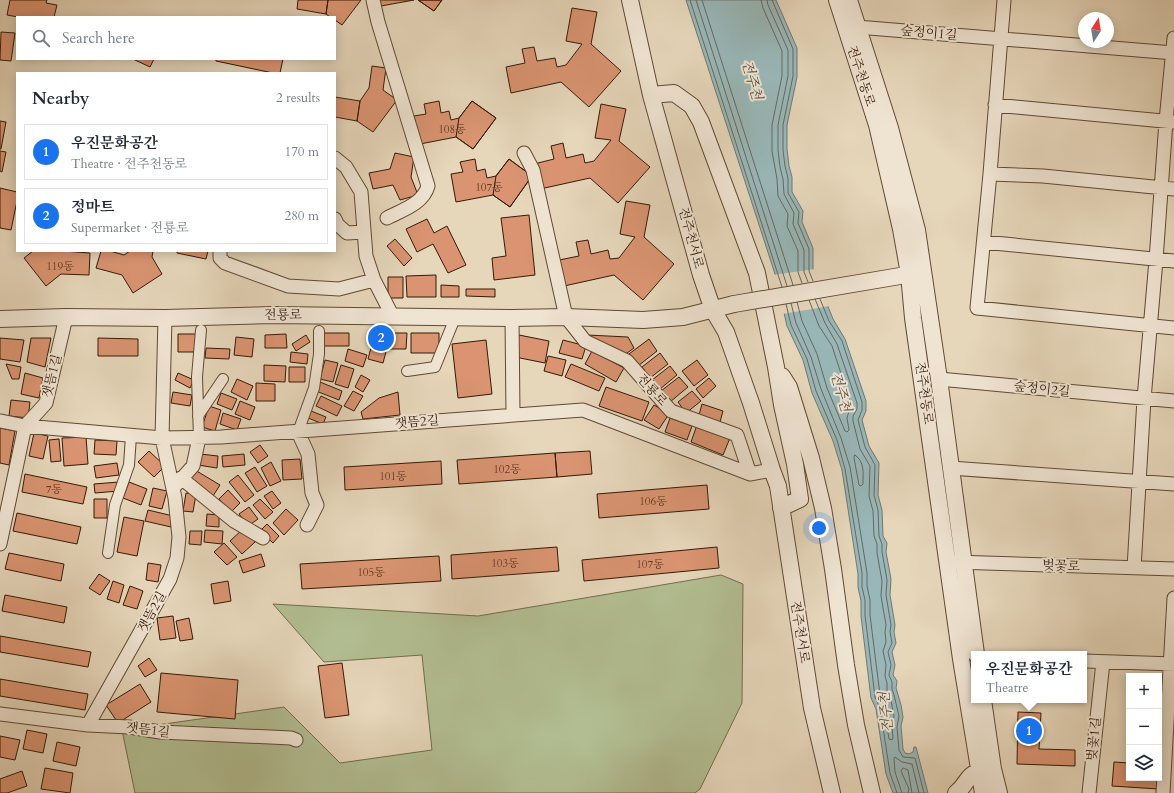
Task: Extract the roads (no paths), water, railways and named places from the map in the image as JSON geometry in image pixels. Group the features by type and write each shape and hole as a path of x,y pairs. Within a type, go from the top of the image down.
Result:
{"street":[{"path":"373,0 378,22 428,186 426,192 417,202 387,218"},
{"name":"전주천서로","path":"630,0 651,95 701,275 713,310 726,332 752,403 778,486 812,708 832,793"},
{"name":"전주천동로","path":"837,0 877,125 911,274 939,379 950,468 955,562 974,773 983,793"},
{"name":"전주천동로","path":"849,0 890,128 917,230 911,274 913,318 955,562 975,651"},
{"path":"1004,0 990,174 977,308 1174,328"},
{"name":"숲정이1길","path":"857,27 1173,52"},
{"path":"1134,568 1144,399 1161,187 1170,122 1174,38"},
{"path":"651,95 674,93 692,106 701,122 757,273 782,405 795,464 800,499 781,508"},
{"path":"995,105 1170,122"},
{"path":"524,153 533,170 566,317"},
{"path":"336,159 346,167 361,192 366,256 374,280 393,317"},
{"path":"990,174 1043,176 1174,189"},
{"path":"336,222 347,232 364,232"},
{"path":"984,242 1174,262"},
{"path":"220,252 220,258 225,263 288,286 339,288 374,280"},
{"name":"전룡로","path":"0,319 165,318 275,315 455,318 566,317 642,320 683,317 734,304 911,274"},
{"name":"전룡로","path":"566,317 585,341 627,361 671,411 737,435 750,474"},
{"name":"잿뜸1길","path":"25,426 46,403 66,318"},
{"name":"잿뜸2길","path":"88,725 170,579 177,558 180,537 177,483 162,438 165,318"},
{"path":"407,371 435,367 455,318"},
{"path":"512,318 513,414 583,410 750,474 772,470"},
{"path":"201,330 197,377 199,438 193,466 177,483 234,521 263,538"},
{"name":"전룡로","path":"298,432 314,388 319,354 319,331"},
{"path":"776,367 789,387 811,458 823,508 856,725 872,793"},
{"path":"198,416 223,379"},
{"name":"숲정이2길","path":"939,379 1174,401"},
{"name":"잿뜸2길","path":"1,421 25,426 131,436 199,438 298,432 513,414"},
{"path":"0,544 25,426"},
{"path":"298,432 308,454 312,493 317,505 307,525"},
{"path":"108,553 115,505 129,465 131,436"},
{"path":"950,468 1174,484"},
{"name":"벚꽃로","path":"955,562 1174,569"},
{"path":"1163,793 1170,741 1174,598"},
{"path":"1087,661 1172,664"},
{"name":"벚꽃1길","path":"1089,793 1103,662"},
{"path":"983,703 993,769 999,793"},
{"name":"잿뜸1길","path":"0,714 88,725 129,727 160,732 291,738 296,740"},
{"path":"956,793 974,773"}],"water":[{"name":"전주천","path":"686,0 776,0 797,48 797,77 787,125 787,149 792,177 792,192 803,211 802,222 813,248 813,270 833,319 845,339 866,401 866,411 862,420 869,446 879,463 878,495 882,510 883,536 887,543 886,552 891,579 890,595 895,625 894,632 896,643 892,652 895,665 893,675 897,681 896,688 903,717 901,726 903,749 905,753 909,754 913,752 914,747 916,747 928,793 893,793 886,774 876,709 871,698 861,616 858,574 842,470 833,441 812,393 803,360 787,326 776,277"}],"place":[{"name":"정마트","path":"381,338"},
{"name":"우진문화공간","path":"1029,731"}]}
